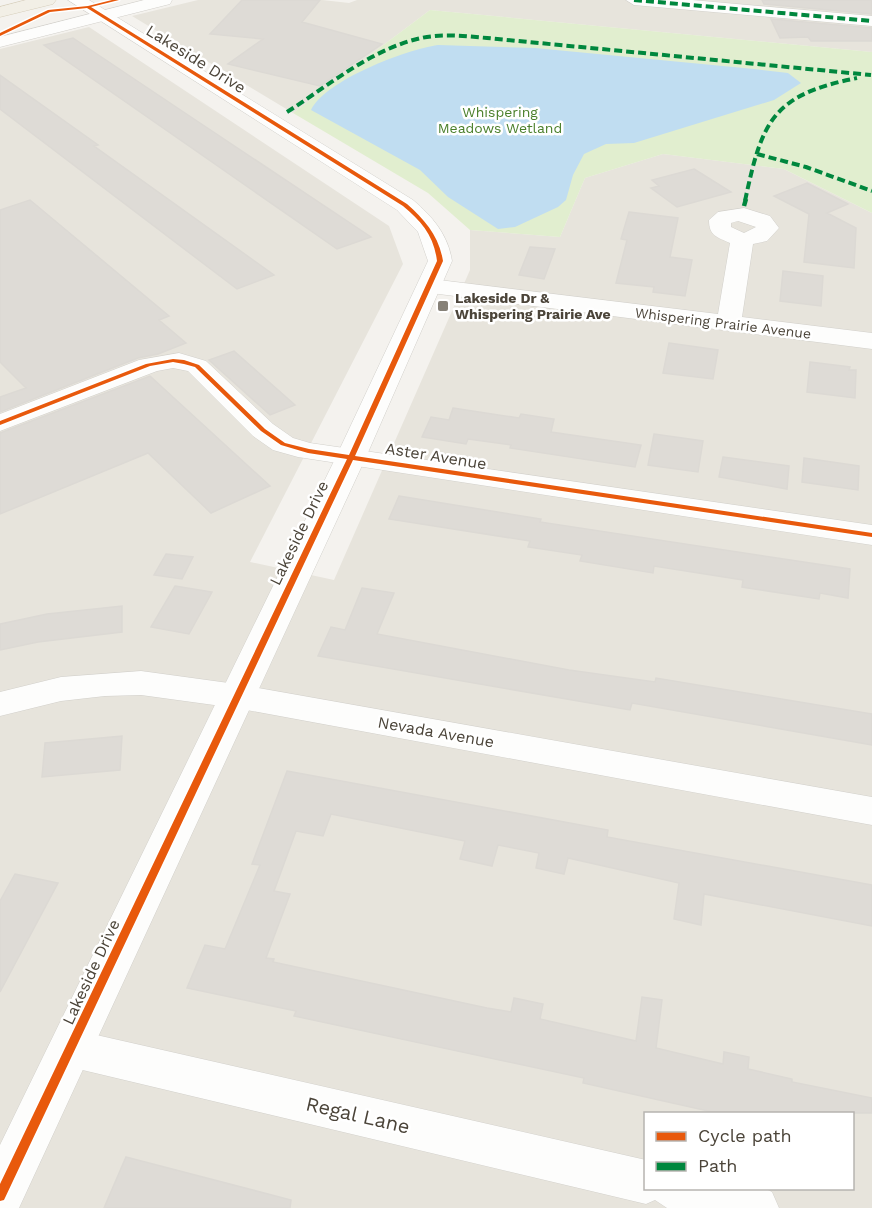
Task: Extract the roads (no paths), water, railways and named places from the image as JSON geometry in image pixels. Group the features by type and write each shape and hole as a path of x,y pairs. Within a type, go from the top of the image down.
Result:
{"main road":[{"path":"0,12 47,0"}],"street":[{"path":"0,42 89,8 164,0"},
{"path":"634,0 872,21"},
{"name":"Lakeside Drive","path":"0,1196 351,457 431,286 440,261 434,235 405,205 89,8"},
{"path":"729,323 742,240"},
{"name":"Whispering Prairie Avenue","path":"431,286 872,341"},
{"name":"Aster Avenue","path":"0,423 169,359 185,361 197,366 263,430 283,444 308,451 872,535"},
{"name":"Nevada Avenue","path":"0,704 61,689 141,683 236,696 872,811"},
{"name":"Regal Lane","path":"70,1048 644,1182"},
{"path":"681,1190 756,1208"}],"water":[{"path":"438,45 535,48 754,69 788,73 801,83 774,100 634,143 606,144 584,154 573,175 566,200 558,207 515,227 498,229 448,197 420,170 311,110 319,99 333,88 368,68 406,53"}],"place":[{"name":"Lakeside Dr & Whispering Prairie Ave","path":"443,306"}],"park label":[{"name":"Whispering Meadows Wetland","path":"500,120"}]}
